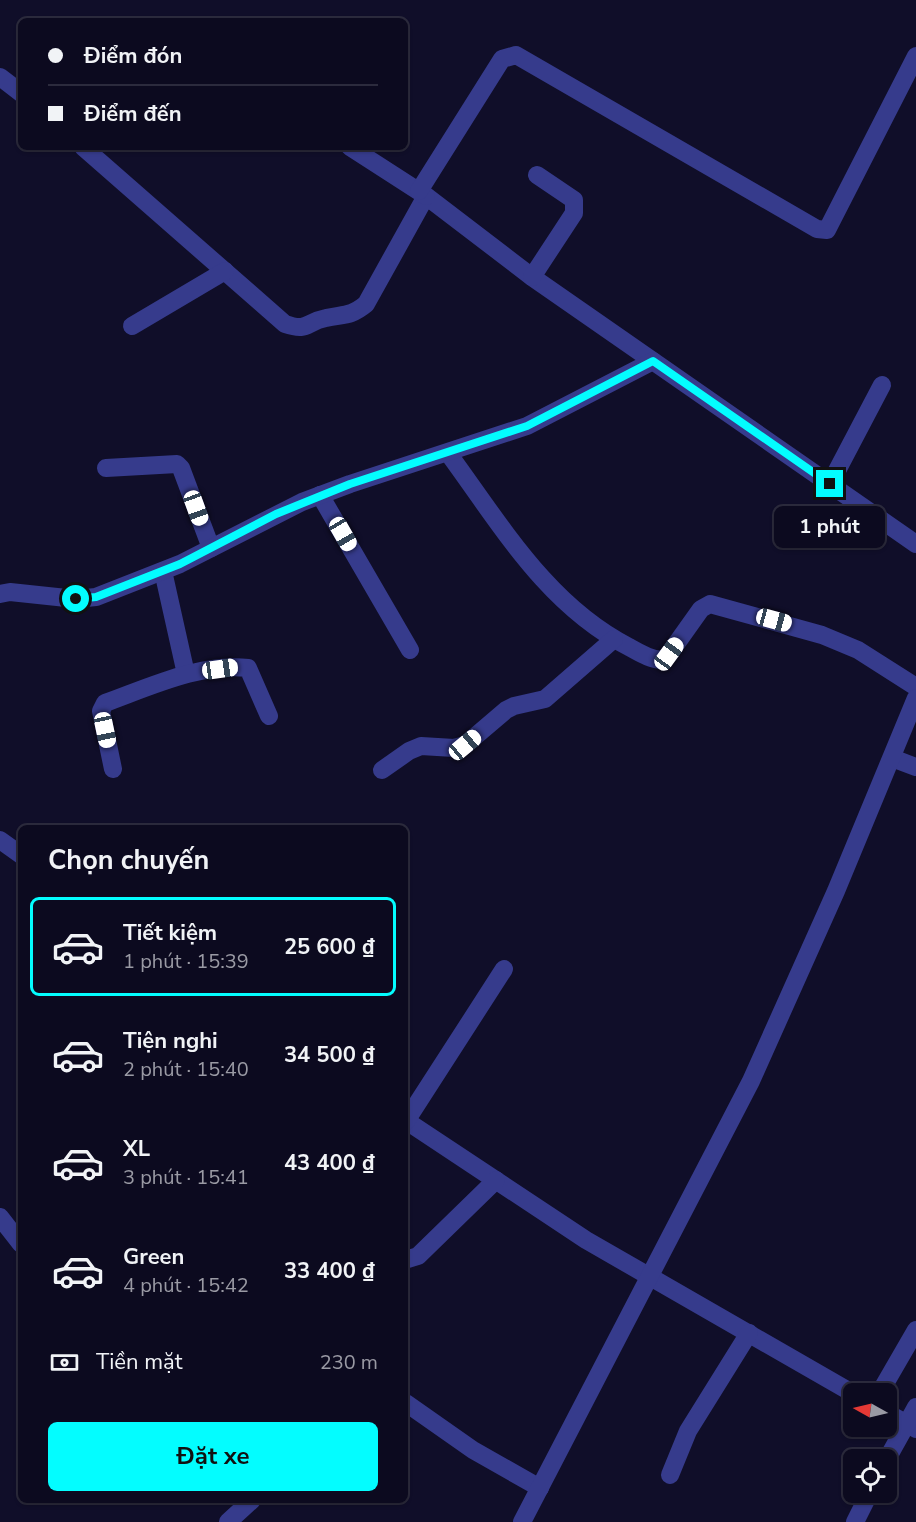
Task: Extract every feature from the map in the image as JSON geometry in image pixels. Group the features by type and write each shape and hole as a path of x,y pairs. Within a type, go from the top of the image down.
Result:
{"street":[{"path":"86,150 285,324 296,328 307,328 326,318 354,314 366,304 423,194 502,59 516,55 817,229 827,230 916,56"},
{"path":"0,77 18,91"},
{"path":"355,150 423,194 532,277 916,544"},
{"path":"532,277 574,213 576,205 574,200 537,176"},
{"path":"132,326 225,271"},
{"path":"0,594 10,592 86,599 96,597 163,571 276,514 320,495 527,426 653,361"},
{"path":"830,484 882,385"},
{"path":"448,453 536,573 565,604 614,639 655,660 663,660 701,609 710,604 822,635 858,650 916,687"},
{"path":"106,468 177,464 181,468 211,548"},
{"path":"320,495 410,650"},
{"path":"163,571 186,674"},
{"path":"382,770 409,751 422,746 454,748 465,745 506,710 545,699 614,639"},
{"path":"113,769 100,711 105,703 186,674 237,667 248,668 269,716"},
{"path":"522,1522 751,1081 836,891 916,698"},
{"path":"892,758 916,767"},
{"path":"0,840 18,853"},
{"path":"408,1117 504,969"},
{"path":"408,1121 586,1240 843,1388"},
{"path":"408,1259 418,1256 496,1180"},
{"path":"0,1217 18,1240"},
{"path":"885,1383 916,1330"},
{"path":"670,1475 688,1431 749,1333"},
{"path":"408,1404 473,1450 540,1488"},
{"path":"895,1449 911,1426 916,1407"},
{"path":"897,1418 911,1426"},
{"path":"855,1522 864,1503"}],"route":[{"path":"76,599 96,597 180,564 276,514 350,484 506,435 549,416 653,361 830,484"}]}
